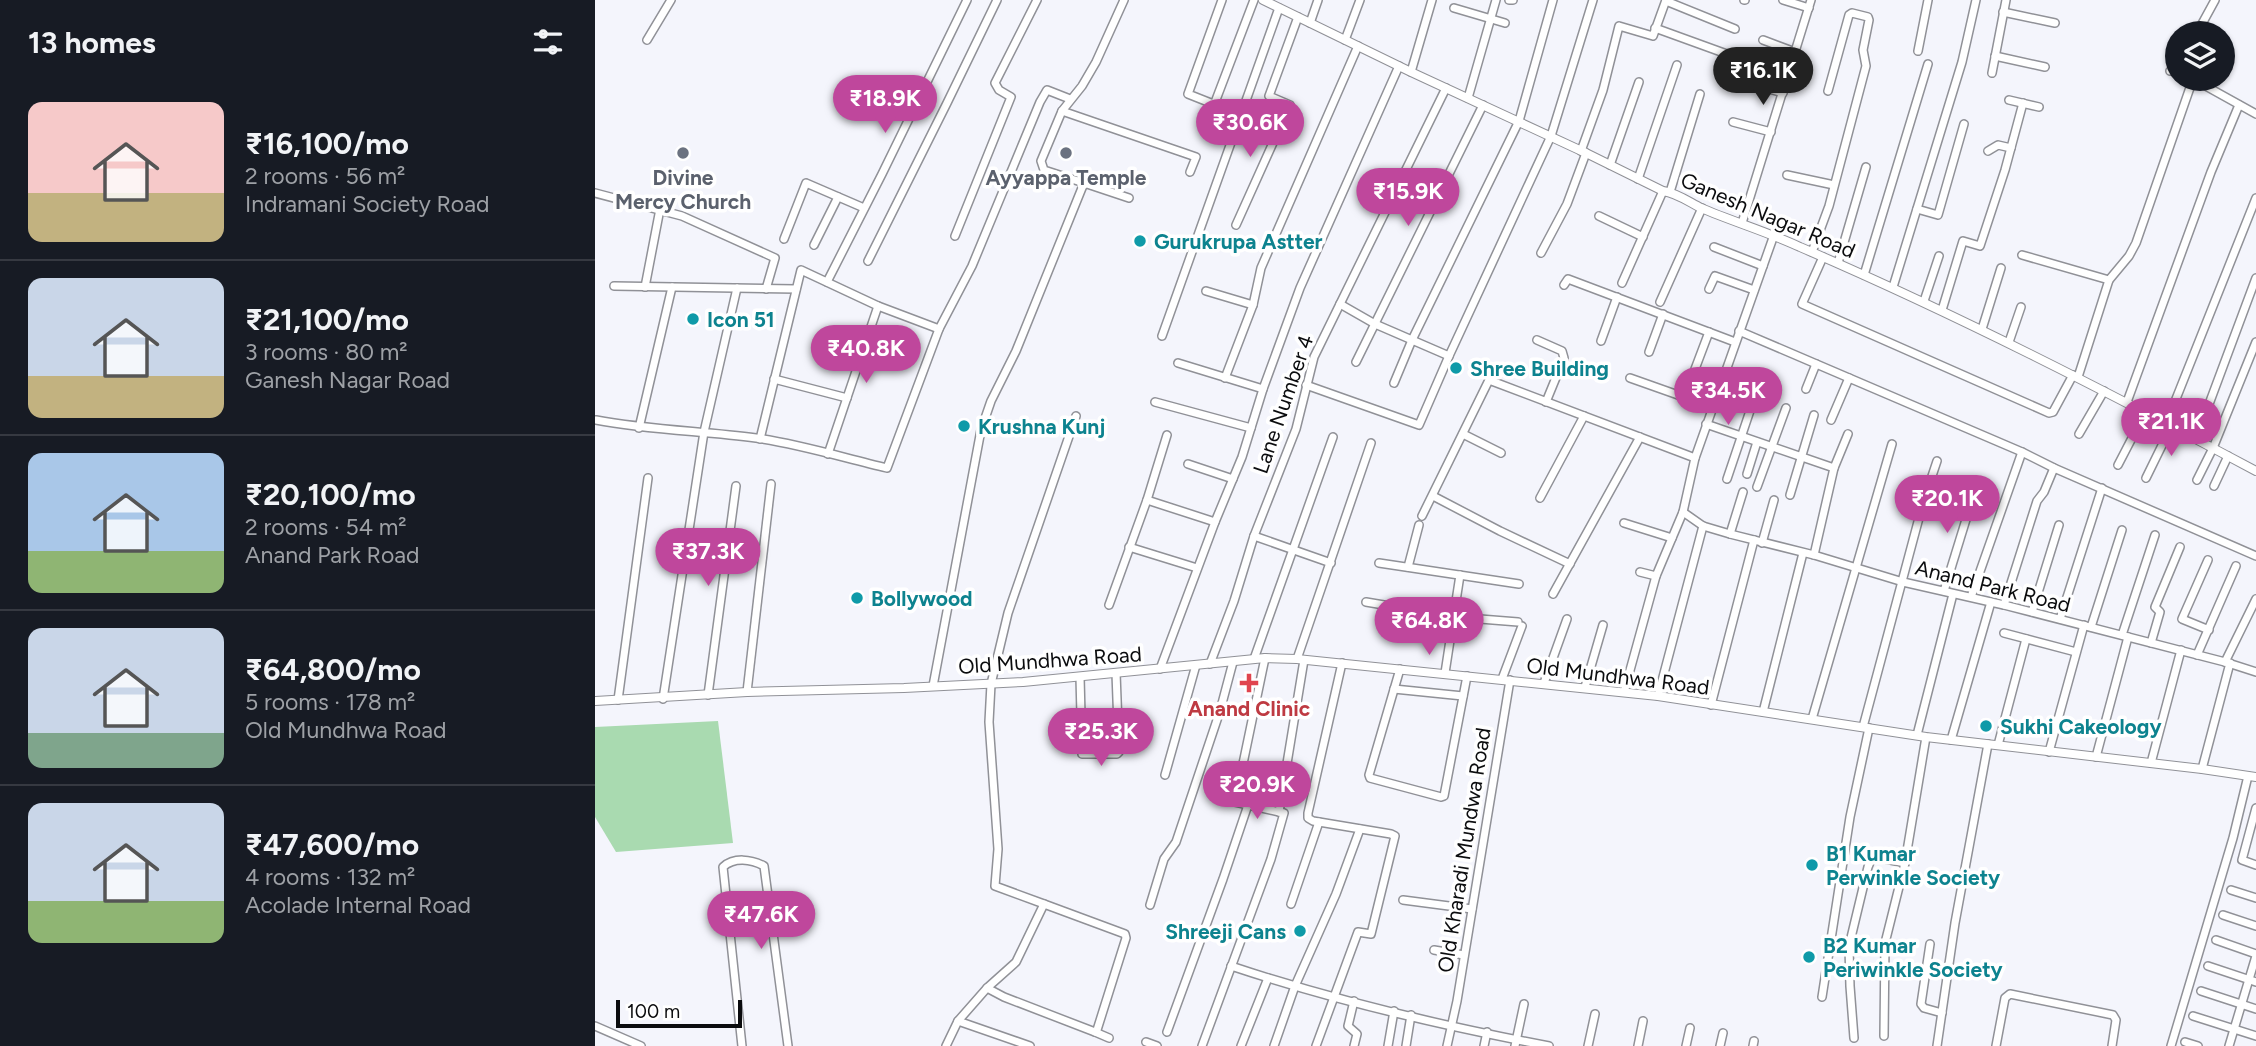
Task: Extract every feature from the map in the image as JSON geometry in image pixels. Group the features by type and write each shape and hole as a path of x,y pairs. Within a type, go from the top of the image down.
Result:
{"street":[{"path":"647,40 671,0"},
{"path":"827,282 967,0"},
{"path":"868,261 997,0"},
{"path":"955,236 1011,97 999,90 995,83 1037,0"},
{"path":"1124,0 1096,62 1082,86 1062,111 1047,143 1041,165 1049,172 1129,198"},
{"path":"1222,0 1188,93 1241,115"},
{"path":"1215,104 1254,0"},
{"name":"Ganesh Nagar Road","path":"1263,0 1277,4 1411,72 1666,192 1774,235 1942,310 2256,470"},
{"path":"1310,23 1318,0"},
{"path":"1345,40 1360,0"},
{"path":"1411,72 1432,0"},
{"path":"1468,98 1496,0"},
{"path":"1394,383 1412,340 1519,121 1553,0"},
{"path":"1306,385 1419,425 1448,356 1551,136 1593,0"},
{"path":"1541,253 1567,204 1603,90 1619,26 1653,36 1666,0 1735,29"},
{"path":"1742,223 1810,4 1783,0"},
{"path":"1918,51 1928,0"},
{"path":"1893,287 1962,62 1976,0"},
{"path":"1992,73 2006,0"},
{"path":"2204,21 2215,0"},
{"path":"1161,336 1241,115 1277,4"},
{"path":"1454,8 1506,23"},
{"path":"2003,12 2055,23"},
{"path":"1812,252 1835,185 1866,66 1863,50 1868,17 1852,13 1849,15 1828,92"},
{"path":"1236,225 1290,105 1269,96 1298,17"},
{"path":"1655,28 1735,57"},
{"path":"1763,40 1795,52"},
{"path":"1226,377 1253,305 1261,268 1359,46"},
{"path":"1995,56 2045,67"},
{"path":"1864,275 1928,64"},
{"path":"1638,179 1677,65"},
{"path":"1160,669 1233,479 1300,288 1399,66"},
{"path":"1610,165 1639,82"},
{"path":"1748,83 1783,93"},
{"name":"Lane Number 4","path":"1210,664 1234,601 1254,536 1296,429 1314,357 1446,88"},
{"path":"596,421 639,428 760,439 887,468 939,329 972,266 1039,102 1047,90 1070,99"},
{"path":"1823,257 1802,304 2049,413 2053,412 2076,376 2109,280 2136,243 2189,91"},
{"path":"2214,91 2256,114"},
{"path":"1622,283 1666,192 1700,94"},
{"path":"2009,100 2039,107"},
{"path":"1942,310 1963,241 1980,246 2011,149 2022,103"},
{"path":"1356,362 1483,105"},
{"path":"2127,402 2211,172 2239,105"},
{"path":"1062,111 1196,157 1190,172"},
{"path":"1733,122 1770,132"},
{"path":"1917,209 1938,215 1964,124"},
{"path":"1988,151 1998,145 2011,149"},
{"path":"1838,263 1866,167"},
{"path":"1787,175 1835,185"},
{"path":"784,239 806,183 864,208"},
{"path":"933,686 981,430 1084,183"},
{"path":"595,193 684,216 775,258 765,289"},
{"path":"814,245 838,197"},
{"path":"2146,478 2256,198"},
{"path":"1660,302 1702,208"},
{"path":"645,287 660,209"},
{"path":"1599,216 1643,237"},
{"path":"1624,692 1656,576 1683,512 1706,424 1774,235"},
{"path":"1714,247 1763,266"},
{"path":"2022,255 2109,280"},
{"path":"1924,302 1939,256"},
{"path":"1982,329 2001,268"},
{"path":"760,439 801,270 878,306 939,329"},
{"path":"1709,289 1715,276 1754,290"},
{"path":"2196,439 2256,278"},
{"path":"1564,285 1568,279 1735,342"},
{"path":"614,286 796,289"},
{"path":"639,428 672,287"},
{"path":"663,699 704,432 737,288"},
{"path":"1206,291 1253,305"},
{"path":"1601,341 1618,297"},
{"path":"1340,304 1375,324 1448,356"},
{"path":"828,454 878,306"},
{"path":"2009,342 2021,307"},
{"path":"1649,352 1663,314"},
{"path":"1739,331 2256,556"},
{"path":"1692,377 1709,332"},
{"path":"1537,340 1562,351 1564,358 1546,402"},
{"path":"2197,480 2256,343"},
{"path":"1178,363 1263,389"},
{"path":"1806,389 1815,364"},
{"path":"1630,378 1712,407"},
{"path":"1831,420 1849,378"},
{"path":"774,379 847,398"},
{"path":"1422,516 1489,380 1695,458"},
{"path":"1727,479 1759,384"},
{"path":"2079,433 2104,391"},
{"path":"1155,402 1251,428"},
{"path":"1757,486 1786,408"},
{"path":"2117,465 2145,413"},
{"path":"1790,495 1814,415"},
{"path":"1076,416 1008,613 991,684 989,722 997,849 995,886 1125,934 1095,1032"},
{"path":"1540,498 1584,416"},
{"path":"1706,424 1834,468"},
{"path":"1463,434 1501,453"},
{"path":"1814,555 1834,468 1848,434"},
{"path":"1109,605 1167,435"},
{"path":"1254,659 1333,437"},
{"path":"1553,594 1640,437"},
{"path":"1747,474 1757,442"},
{"path":"1279,812 1301,659 1371,443"},
{"path":"1812,719 1892,444"},
{"path":"1971,597 2022,452"},
{"path":"2214,486 2228,456"},
{"path":"1822,997 1866,728 1923,503 1937,461"},
{"path":"1188,464 1233,479"},
{"path":"2004,605 2037,501 2044,492 2054,468"},
{"path":"618,700 648,478"},
{"path":"747,692 771,484"},
{"path":"708,695 736,486"},
{"path":"1884,1035 1885,943 1905,863 1921,736 1948,592 1976,487"},
{"path":"2060,619 2102,488"},
{"path":"1730,534 1742,492"},
{"path":"1433,496 1570,564"},
{"path":"1147,500 1215,522"},
{"path":"1711,705 1758,541 1774,500"},
{"name":"Anand Park Road","path":"1683,512 1703,526 1903,582 1991,601 2255,669"},
{"path":"1624,523 1672,538"},
{"path":"1408,567 1419,525"},
{"path":"2032,612 2059,525"},
{"path":"1658,696 1703,526"},
{"path":"2049,752 2076,652 2122,530"},
{"path":"1254,536 1331,563"},
{"path":"2096,757 2125,636 2155,536"},
{"path":"1129,547 1197,568"},
{"path":"2151,643 2160,612 2155,607 2180,547"},
{"path":"1763,712 1803,553"},
{"path":"2208,560 2182,619 2209,630"},
{"path":"1378,563 1519,584"},
{"path":"2197,654 2236,566"},
{"path":"1640,572 1656,576"},
{"path":"1445,673 1460,575"},
{"path":"2202,769 2228,663 2256,599"},
{"path":"1951,740 1991,601"},
{"path":"1366,602 1455,617"},
{"name":"Old Kharadi Mundwa Road","path":"1447,1046 1472,909 1506,679 1520,624 1455,617"},
{"path":"1544,683 1567,619"},
{"path":"1585,687 1604,625"},
{"path":"2004,633 2076,652"},
{"path":"1998,745 2026,639"},
{"path":"2151,763 2181,650"},
{"path":"1202,1046 1271,859 1285,813 1235,802 1265,658"},
{"name":"Old Mundhwa Road","path":"595,702 747,692 991,684 1265,658 1301,659 1658,696 1921,736 2252,777"},
{"path":"1150,905 1164,859 1176,842 1220,711 1233,662"},
{"path":"1317,1046 1358,932 1371,934 1395,836 1308,818 1342,663"},
{"path":"1165,775 1196,665"},
{"path":"1400,669 1369,775 1370,778 1437,797 1444,796 1467,676"},
{"path":"1080,677 1082,754 1117,754 1119,741 1116,673"},
{"path":"1394,689 1463,696"},
{"path":"1937,1046 1955,923 1988,744"},
{"path":"2171,1046 2256,766"},
{"path":"1167,1032 1248,805"},
{"path":"2256,808 2254,826 2242,860 2256,865"},
{"path":"1291,904 1319,822"},
{"path":"1274,1046 1294,986 1336,894 1360,829"},
{"path":"1854,1038 1849,946 1868,867 1876,857 1905,863"},
{"path":"743,1046 723,867 729,862 741,860 755,861 764,866 788,1046"},
{"path":"2231,890 2256,898"},
{"path":"1403,900 1472,909"},
{"path":"946,1046 958,1021 987,988 1016,962 1044,904"},
{"path":"2224,915 2256,926"},
{"path":"2216,940 2256,955 2252,981 2241,1005 2229,1046"},
{"path":"1930,944 1921,1004 1924,1008 1942,1013"},
{"path":"1434,950 1464,955"},
{"path":"1231,965 1294,986 1487,1032 1516,1042 1547,1046"},
{"path":"2208,966 2252,981"},
{"path":"1241,1046 1268,978"},
{"path":"987,988 1109,1038"},
{"path":"2200,991 2256,1009"},
{"path":"1996,1046 2005,998 2010,994 2113,1015 2116,1020 2112,1046"},
{"path":"1354,1001 1348,1026 1357,1034 1354,1046"},
{"path":"1516,1042 1524,1004"},
{"path":"1388,1046 1394,1011"},
{"path":"1588,1046 1595,1014"},
{"path":"1406,1046 1411,1015"},
{"path":"2193,1016 2256,1036"},
{"path":"958,1021 1030,1046"},
{"path":"1637,1046 1643,1021"},
{"path":"595,1026 641,1046"},
{"path":"1686,1046 1690,1028"},
{"path":"1484,1046 1487,1032"},
{"path":"1720,1046 1723,1033"},
{"path":"1146,1042 1157,1046"},
{"path":"2185,1042 2198,1046"}],"green space":[{"path":"718,721 733,843 616,852 595,817 595,727"}],"place":[{"name":"Divine Mercy Church","path":"683,153"},
{"name":"Ayyappa Temple","path":"1066,153"},
{"name":"Gurukrupa Astter","path":"1140,241"},
{"name":"Icon 51","path":"693,319"},
{"name":"Shree Building","path":"1456,368"},
{"name":"Krushna Kunj","path":"964,426"},
{"name":"Bollywood","path":"857,598"},
{"name":"Anand Clinic","path":"1249,683"},
{"name":"Sukhi Cakeology","path":"1986,726"},
{"name":"B1 Kumar Perwinkle Society","path":"1812,865"},
{"name":"Shreeji Cans","path":"1300,931"},
{"name":"B2 Kumar Periwinkle Society","path":"1809,957"}]}
